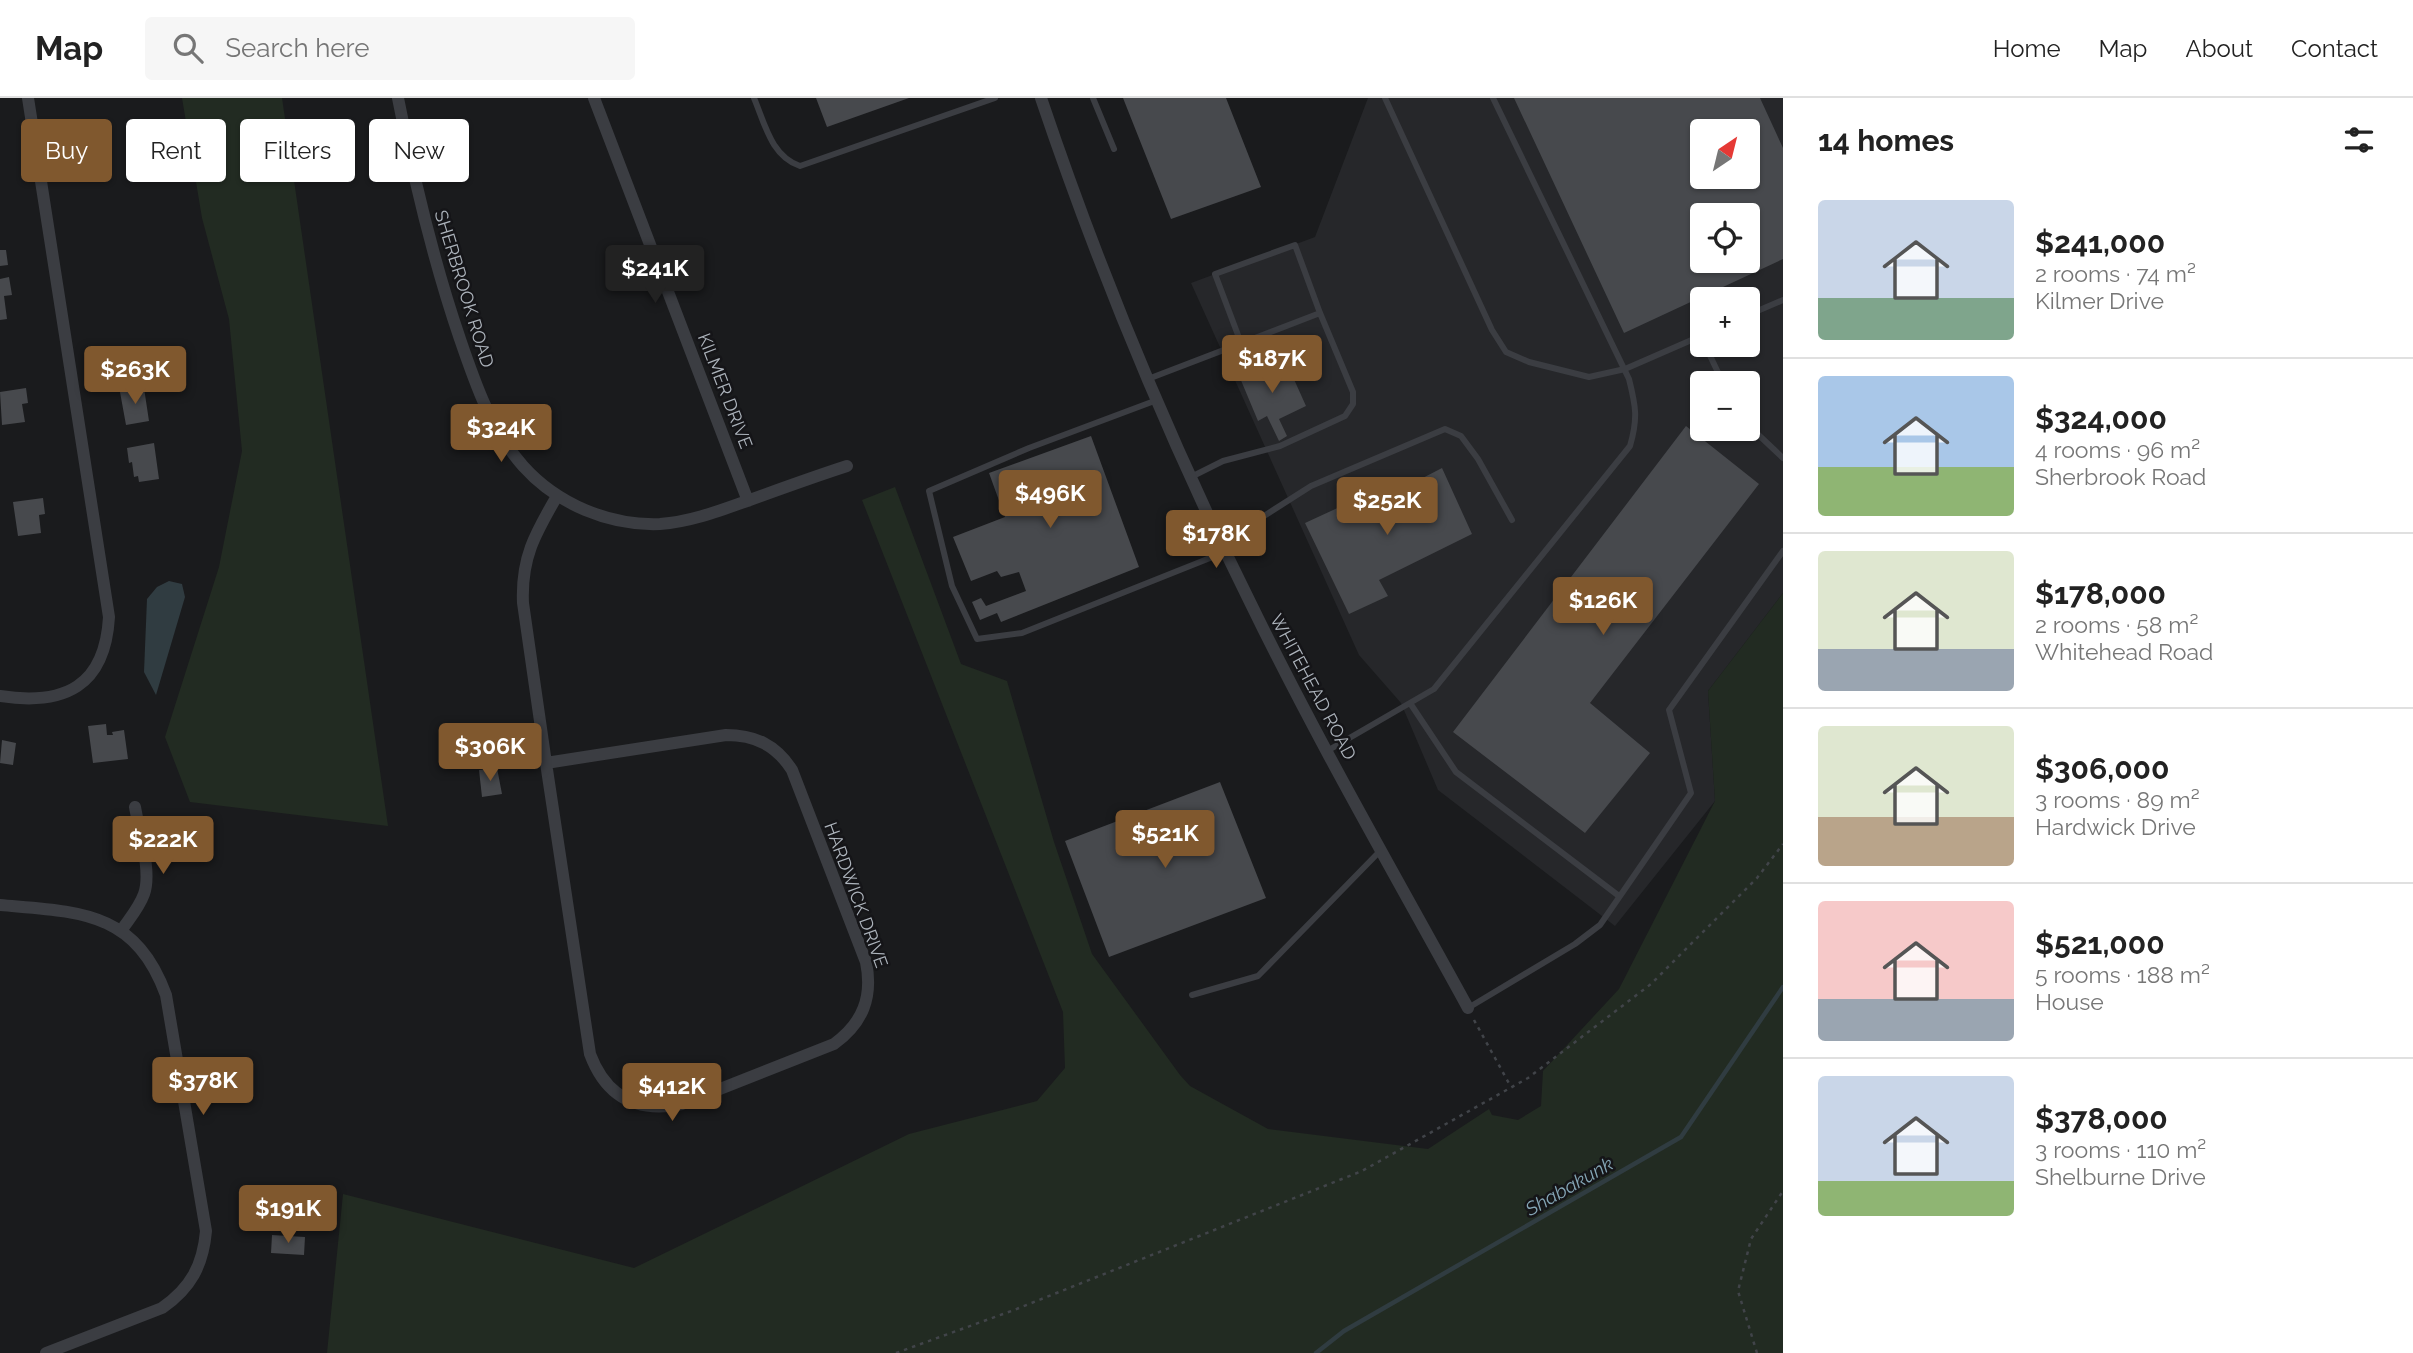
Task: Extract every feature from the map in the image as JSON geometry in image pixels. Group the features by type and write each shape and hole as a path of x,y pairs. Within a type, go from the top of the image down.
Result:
{"street":[{"path":"0,696 44,699 76,688 101,661 108,639 109,617 27,98"},
{"name":"SHERBROOK ROAD","path":"398,98 424,223 471,372 486,407 522,466 557,496 606,518 660,524 687,520 847,466"},
{"name":"KILMER DRIVE","path":"594,98 748,501"},
{"name":"WHITEHEAD ROAD","path":"1041,98 1072,187 1148,379 1226,552 1327,751 1468,1008"},
{"name":"HARDWICK DRIVE","path":"546,762 726,735 743,735 772,747 792,770 866,962 869,978 866,1006 859,1021 848,1034 834,1044 682,1104 664,1108 629,1101 600,1075 590,1054 546,762 522,583 525,560 533,538 557,496"},
{"path":"121,931 140,903 147,877 135,807"},
{"path":"0,905 73,912 106,922 135,943 151,961 166,995 206,1231 199,1268 177,1297 162,1308 46,1353"}],"lane":[{"path":"754,98 777,151 787,162 800,166 995,98"},
{"path":"1093,98 1114,149"},
{"path":"1385,98 1492,330 1506,352 1529,362 1589,377 1625,369 1690,342"},
{"path":"1327,751 1434,689 1630,446 1636,424 1634,401 1625,369 1493,98"},
{"path":"1191,477 1223,461 1280,446 1345,416 1353,404 1353,393 1295,245 1215,274 1241,343"},
{"path":"1760,311 1783,300"},
{"path":"1148,379 1320,313"},
{"path":"1157,400 1029,447 929,491 952,586 977,639 1021,633 1226,552 1264,516 1311,486 1445,429 1461,436 1467,443 1512,520"},
{"path":"1760,436 1783,458"},
{"path":"1468,1008 1575,944 1600,925 1690,793 1669,710 1783,551"},
{"path":"1410,703 1456,772 1619,896"},
{"path":"1192,995 1258,976 1381,850"}],"path":[{"path":"896,1353 1014,1310 1362,1171 1528,1078 1651,984 1757,878 1783,844"},
{"path":"1468,1008 1511,1087"},
{"path":"1757,1353 1738,1291 1751,1239 1783,1191"}],"shaded area":[{"path":"182,98 282,98 285,119 240,119 240,182 294,182 388,826 190,802 165,737 219,567 242,451 229,319 202,218 196,182 226,182 226,119 186,119"},
{"path":"1368,98 1783,98 1783,593 1708,691 1715,801 1615,926 1438,790 1401,703 1359,655 1191,283 1315,237"},
{"path":"895,487 961,664 1007,681 1054,842 1092,954 1180,1075 1190,1086 1268,1129 1428,1149 1489,1109 1492,1115 1518,1120 1541,1106 1543,1071 1619,989 1715,801 1708,691 1783,593 1783,1353 327,1353 343,1194 634,1268 909,1134 1037,1101 1065,1068 1063,1012 862,500"},
{"path":"169,581 182,584 185,597 156,695 144,672 147,599 157,587"}],"building":[{"path":"816,98 909,98 827,127"},
{"path":"1123,98 1226,98 1261,187 1171,219"},
{"path":"1514,98 1760,98 1783,148 1783,259 1760,270 1760,203 1690,203 1690,273 1753,273 1723,287 1690,287 1690,302 1624,333"},
{"path":"0,250 6,250 8,265 0,266"},
{"path":"9,277 12,295 4,296 7,319 0,320 0,279"},
{"path":"1257,355 1266,374 1288,366 1306,406 1279,419 1287,436 1279,441 1267,416 1258,421 1240,378 1254,372 1248,359"},
{"path":"26,388 28,403 22,404 25,422 2,425 0,392"},
{"path":"144,388 149,421 126,425 120,392"},
{"path":"1686,426 1690,429 1690,441 1705,441 1759,484 1590,703 1650,753 1585,833 1453,732"},
{"path":"1091,436 1139,567 1001,622 997,613 980,620 972,602 981,598 986,606 1026,591 1019,572 1001,577 997,571 971,581 953,537 1005,517 989,473"},
{"path":"154,443 159,479 139,482 138,476 134,477 132,462 129,463 127,448"},
{"path":"1442,468 1472,534 1379,580 1388,596 1349,614 1305,523 1344,505 1353,514"},
{"path":"43,498 45,514 39,515 41,533 18,536 13,502"},
{"path":"106,724 107,735 124,730 128,759 93,763 88,726"},
{"path":"2,740 16,743 13,765 0,763"},
{"path":"497,768 502,794 482,797 479,770"},
{"path":"1220,782 1266,898 1109,957 1065,841"},
{"path":"272,1235 305,1237 304,1255 271,1253"}],"waterway":[{"name":"Shabakunk","path":"1316,1353 1344,1331 1681,1137 1783,987"}]}
